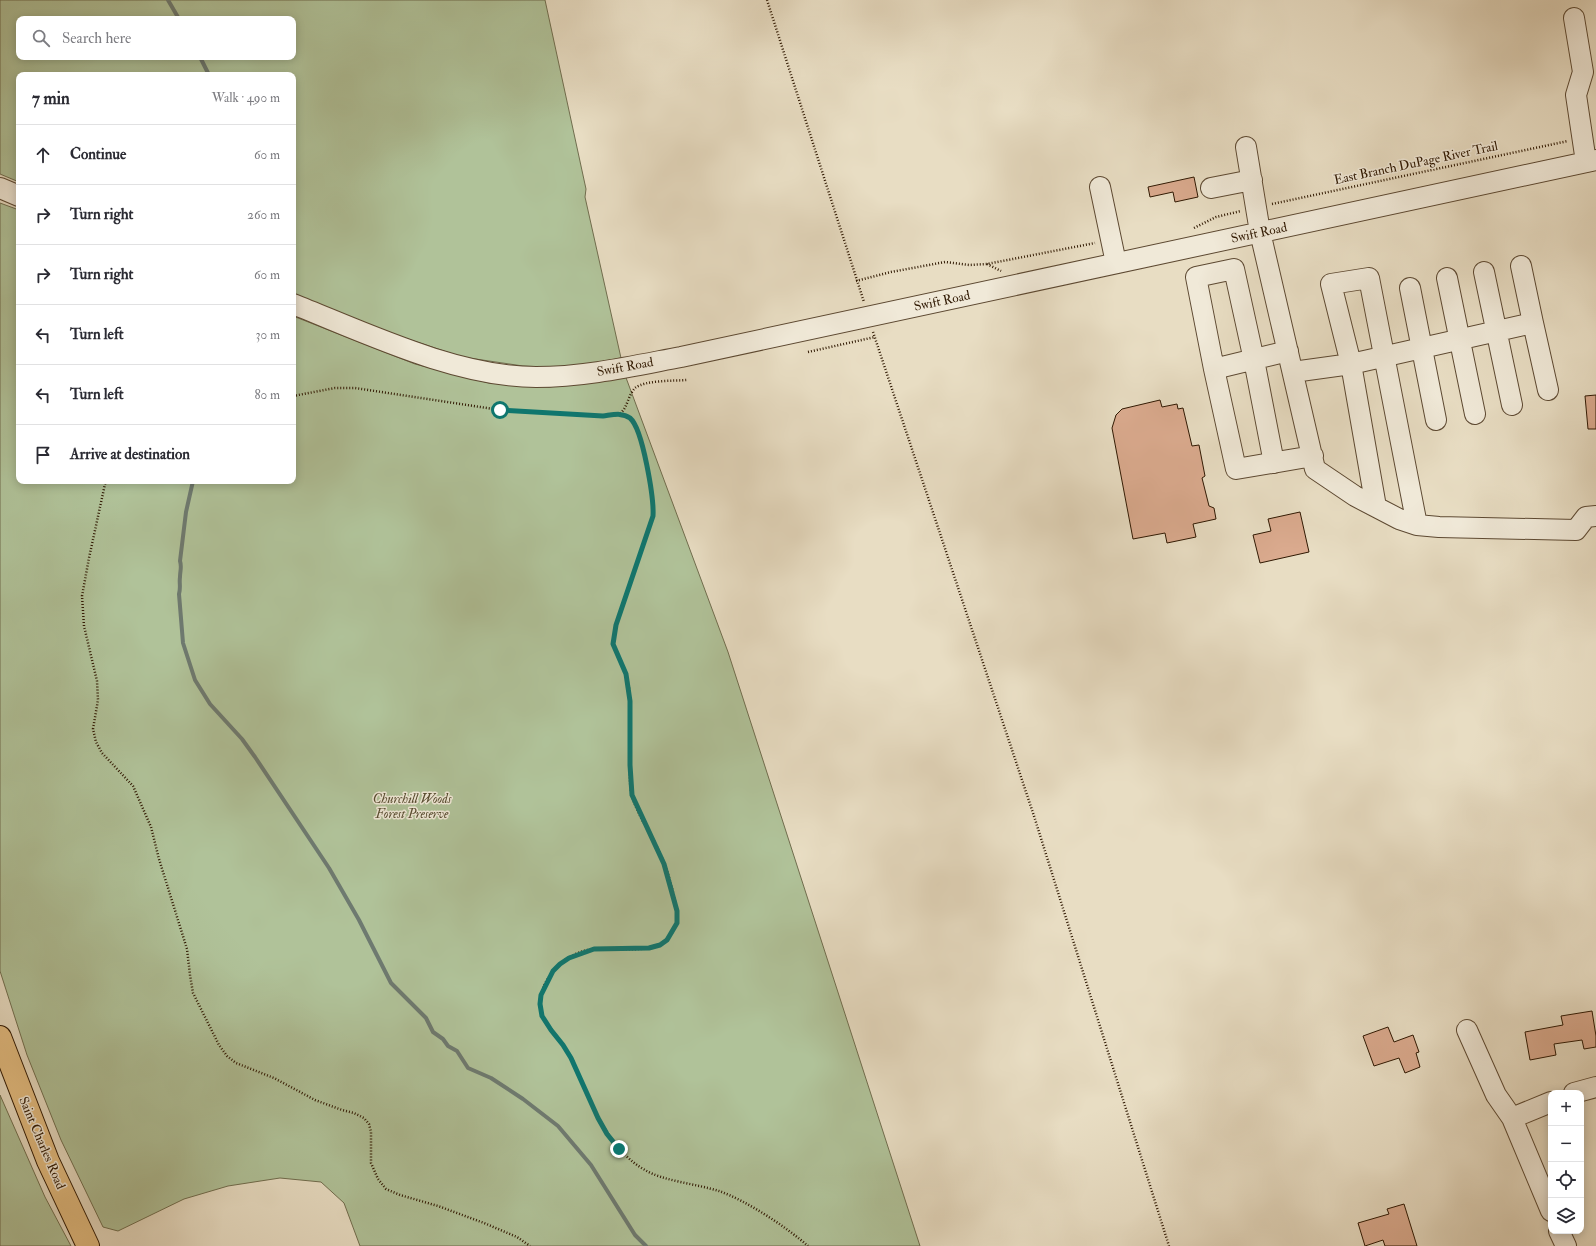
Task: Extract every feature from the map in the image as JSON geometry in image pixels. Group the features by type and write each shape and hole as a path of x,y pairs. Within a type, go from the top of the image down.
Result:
{"main road":[{"name":"Saint Charles Road","path":"0,1037 45,1154 88,1246"}],"street":[{"path":"1574,18 1583,72 1576,96 1591,161"},
{"path":"1246,147 1260,232 1315,469 1355,496 1399,519 1417,525 1439,527 1576,530 1586,517 1596,516"},
{"name":"Swift Road","path":"296,305 415,352 466,367 486,372 523,377 567,376 614,370 681,357 1591,161"},
{"path":"1211,188 1252,180"},
{"path":"1100,186 1116,263"},
{"path":"0,188 16,195"},
{"path":"1521,266 1548,390"},
{"path":"1274,463 1254,360 1234,269 1196,277 1236,469 1274,463 1312,456"},
{"path":"1484,272 1512,405"},
{"path":"1376,507 1351,364 1331,284 1368,278 1417,525"},
{"path":"1447,278 1475,414"},
{"path":"1410,288 1436,420"},
{"path":"1293,372 1351,364 1421,347 1533,323"},
{"path":"1214,369 1288,351"},
{"path":"1467,1030 1496,1095 1512,1118 1548,1204"},
{"path":"1584,1090 1596,1087"},
{"path":"1512,1118 1548,1103"},
{"path":"1560,1234 1566,1246"}],"path":[{"path":"767,0 864,303"},
{"name":"East Branch DuPage River Trail","path":"1268,205 1570,141"},
{"path":"1190,230 1216,217 1247,210"},
{"path":"856,281 926,265 946,262 969,265 987,264 1099,242"},
{"path":"872,330 1034,816 1169,1246"},
{"path":"808,352 874,336"},
{"path":"619,414 624,409 635,389 639,386 687,380"},
{"path":"296,395 335,388 355,388 500,410 603,416 619,414 629,417 637,429 654,503 653,516 616,625 613,644 624,669 629,687 632,795 664,864 677,911 677,923 667,940 660,945 649,948 594,949 580,952 564,961 553,971 541,995 540,1004 542,1016 571,1058 598,1118 607,1134 619,1149 634,1163 646,1171 719,1191 770,1218 793,1233 808,1246"},
{"path":"105,484 82,596 84,626 97,681 98,700 93,729 96,742 102,753 133,786 151,827 159,859 188,949 193,993 219,1045 227,1056 236,1063 274,1078 315,1100 354,1113 364,1118 369,1124 371,1132 372,1163 378,1179 386,1189 484,1223 517,1237 530,1246"}],"green space":[{"path":"0,0 545,0 586,189 585,197 621,358 566,368 523,366 462,357 390,333 296,295 296,72 16,72 16,181 0,174"},
{"name":"Churchill Woods Forest Preserve","path":"0,203 16,209 16,484 296,484 296,317 415,364 489,383 549,387 625,375 728,652 920,1246 360,1246 344,1203 321,1182 280,1178 228,1186 184,1199 118,1231 103,1227 61,1140 27,1055 0,971"},
{"path":"0,1095 45,1197 71,1246 0,1246"}],"building":[{"path":"1194,177 1198,197 1175,202 1173,192 1150,197 1148,187"},
{"path":"1596,395 1596,429 1588,429 1585,396"},
{"path":"1160,400 1162,407 1177,404 1178,409 1183,408 1192,446 1199,445 1205,476 1202,478 1209,506 1214,508 1216,519 1193,524 1196,537 1167,543 1165,533 1133,539 1112,428 1116,415 1122,409"},
{"path":"1300,512 1309,552 1260,563 1253,535 1271,531 1268,519"},
{"path":"1592,1011 1596,1036 1596,1047 1584,1049 1582,1040 1554,1044 1556,1055 1530,1060 1525,1032 1563,1025 1561,1016"},
{"path":"1388,1027 1394,1042 1413,1035 1419,1052 1416,1053 1420,1067 1405,1073 1399,1058 1374,1066 1363,1036"},
{"path":"1404,1204 1417,1246 1385,1246 1383,1240 1365,1246 1358,1223 1389,1214 1387,1209"}],"waterway":[{"path":"168,0 177,16"},
{"path":"202,60 208,72"},
{"path":"192,484 186,512 180,561 179,594 183,643 195,680 210,704 242,739 255,757 329,868 359,920 391,983 426,1018 433,1032 443,1039 448,1046 457,1051 468,1068 491,1078 523,1099 558,1126 591,1165 635,1235 646,1246"}],"route":[{"path":"500,410 603,416 619,414 629,417 637,429 642,446 654,503 653,516 649,531 616,625 613,644 626,674 629,687 632,795 664,864 677,911 677,923 667,940 660,945 649,948 594,949 580,952 569,958 553,971 546,982 541,995 540,1004 542,1016 571,1058 598,1118 607,1134 619,1149"}]}
